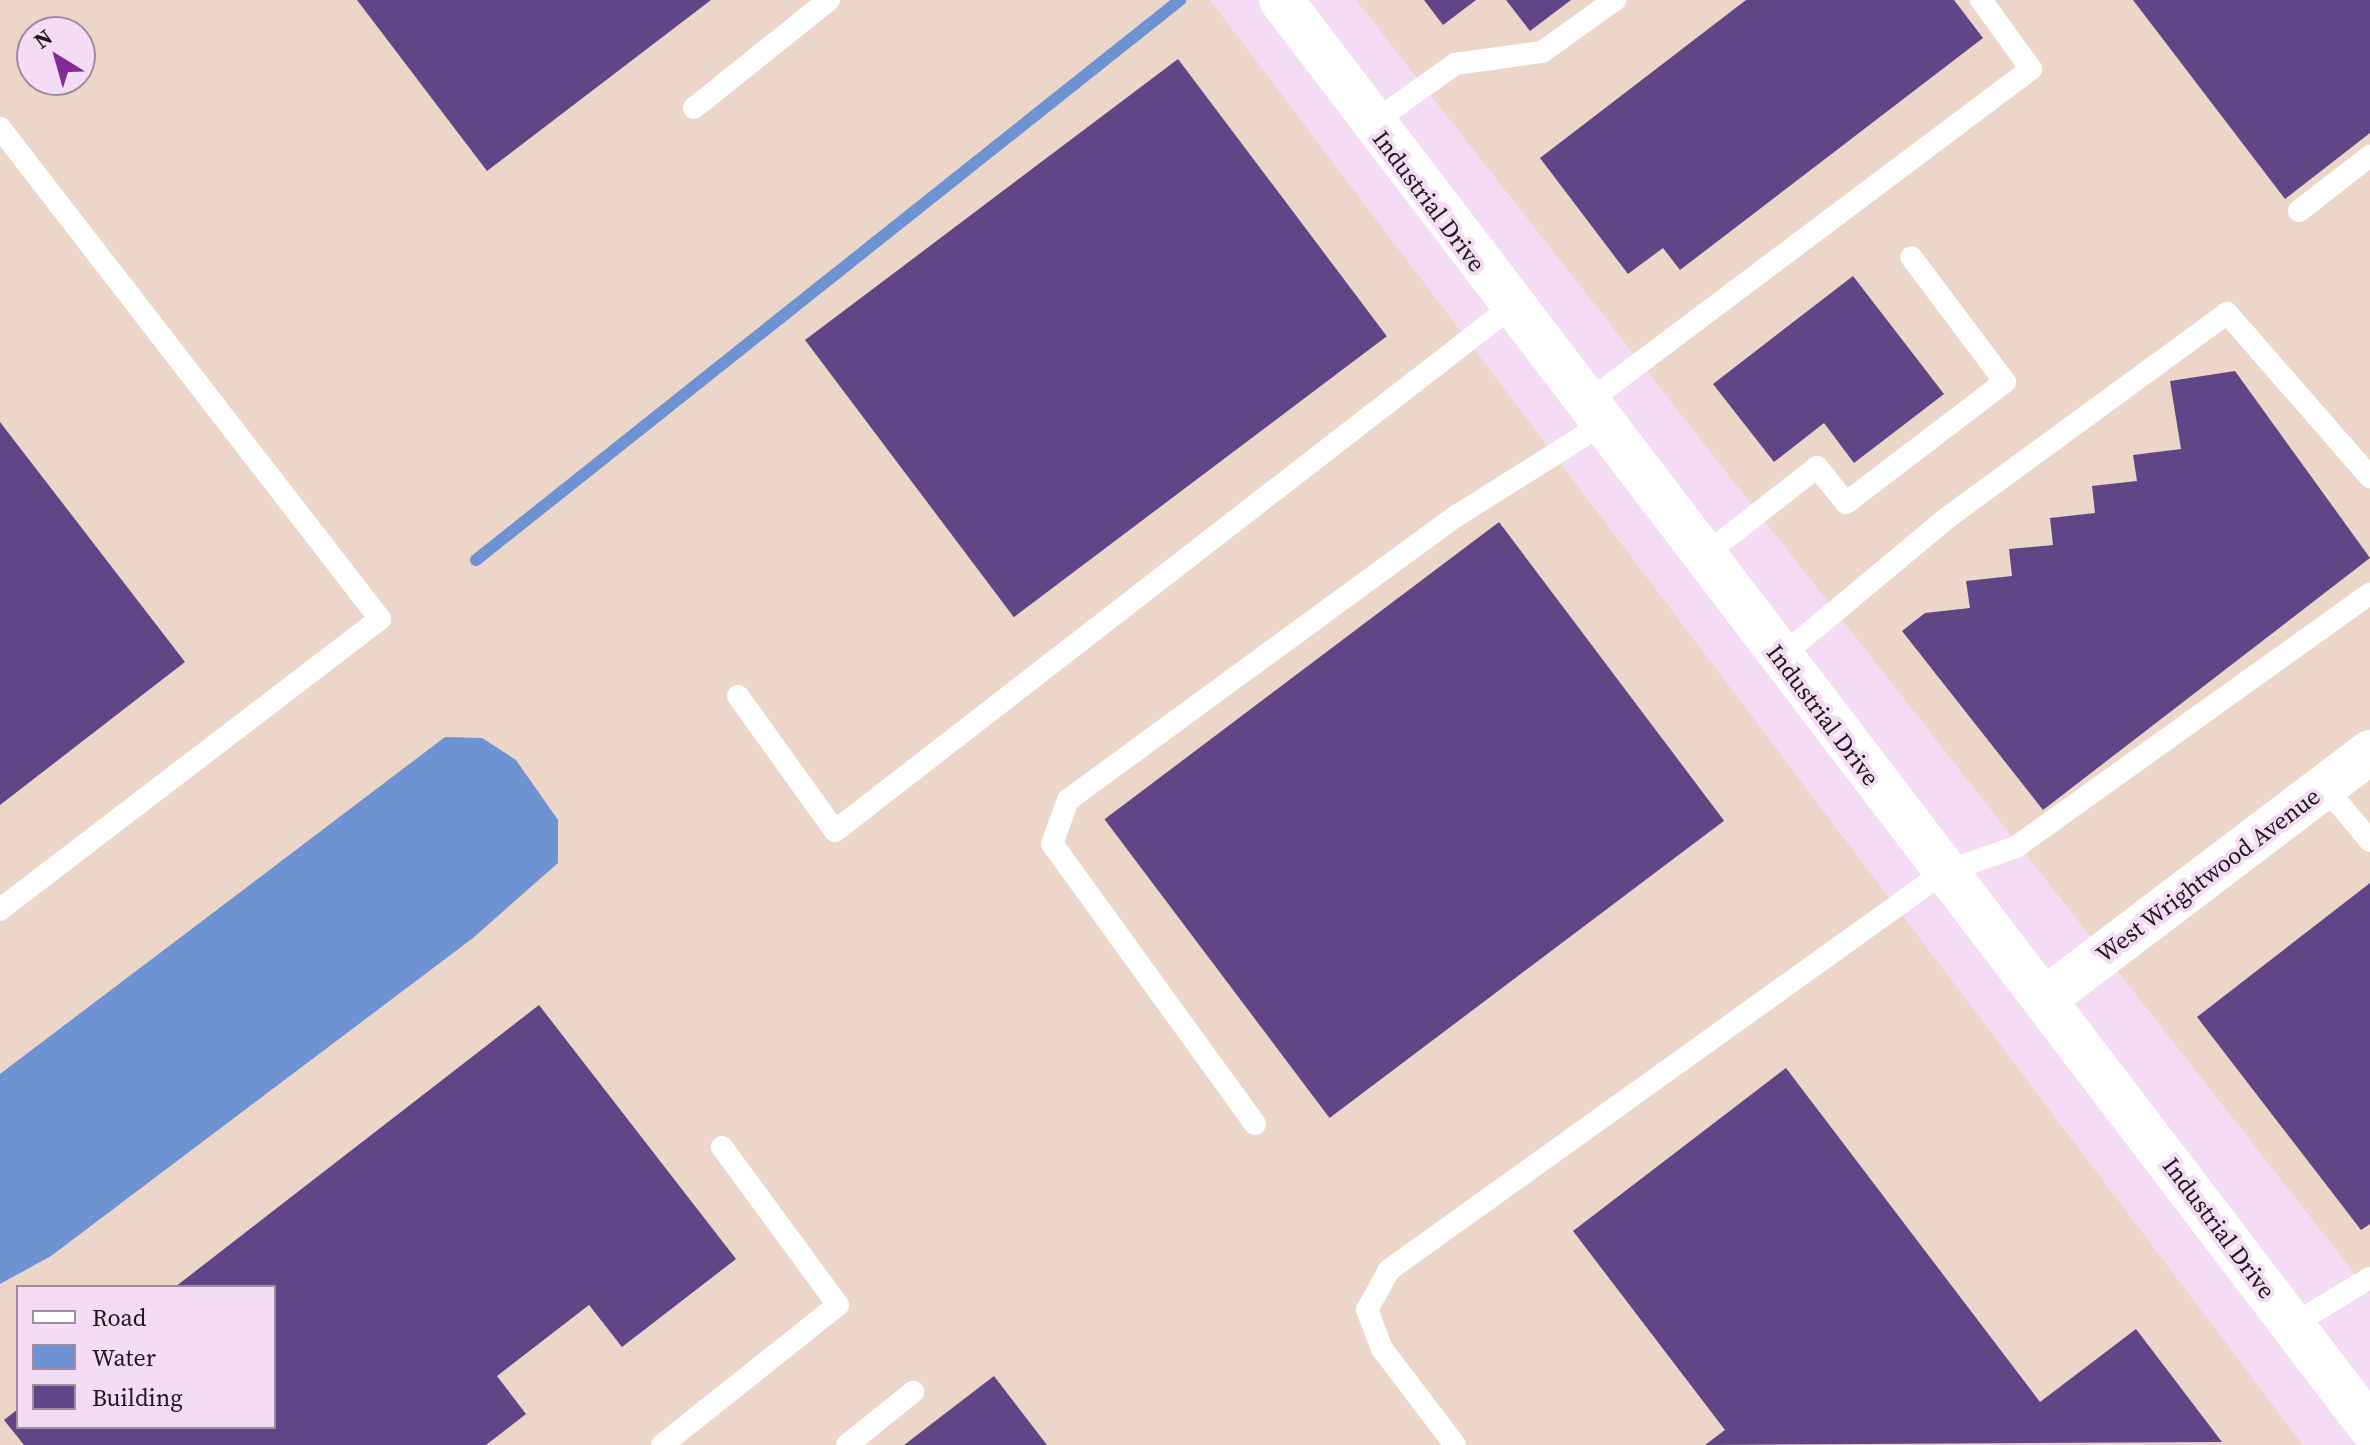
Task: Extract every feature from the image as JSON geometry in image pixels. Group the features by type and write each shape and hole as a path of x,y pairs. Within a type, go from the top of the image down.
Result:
{"street":[{"name":"Industrial Drive","path":"1281,0 1371,124 1944,872 2046,998 2370,1427"},
{"name":"West Wrightwood Avenue","path":"2046,998 2370,752"}],"lane":[{"path":"694,108 829,0"},
{"path":"1371,124 1455,64 1542,52 1615,0"},
{"path":"1255,1124 1052,844 1068,800 1593,414 2031,69 1981,0"},
{"path":"0,128 380,619 0,910"},
{"path":"2299,211 2370,156"},
{"path":"1702,557 1817,467 1846,503 2005,382 1911,257"},
{"path":"738,696 835,831 1511,307"},
{"path":"1779,658 1947,518 2227,313 2370,477"},
{"path":"1455,1445 1382,1349 1367,1310 1389,1270 1944,872 2016,847 2370,594"},
{"path":"2325,787 2370,841"},
{"path":"662,1445 838,1305 722,1147"},
{"path":"2292,1325 2370,1278"},
{"path":"847,1445 913,1392"}],"shaded area":[{"path":"0,0 1210,0 2303,1445 0,1445"},
{"path":"1356,0 2370,0 2370,1293"}],"water":[{"path":"445,737 482,738 516,760 558,820 558,863 473,938 51,1256 0,1284 0,1074"}],"building":[{"path":"357,0 711,0 487,171"},
{"path":"1424,0 1476,0 1443,25"},
{"path":"1506,0 1571,0 1530,31"},
{"path":"1746,0 1954,0 1983,38 1680,270 1663,248 1628,274 1540,158"},
{"path":"2133,0 2370,0 2370,133 2285,199"},
{"path":"1178,59 1387,336 1014,617 805,340"},
{"path":"1853,276 1944,394 1854,463 1824,423 1774,462 1713,384"},
{"path":"2235,371 2370,558 2043,810 1902,631 1925,613 1970,608 1966,581 2012,576 2009,549 2053,545 2050,518 2095,513 2092,486 2137,481 2133,455 2181,449 2170,381"},
{"path":"0,422 185,662 0,805"},
{"path":"1499,522 1724,821 1330,1118 1104,819"},
{"path":"2370,883 2370,1224 2361,1230 2197,1017"},
{"path":"539,1005 736,1259 622,1347 589,1305 497,1376 526,1414 486,1445 24,1445 4,1420 16,1411 16,1429 276,1429 276,1285 178,1285"},
{"path":"1786,1068 2040,1402 2136,1329 2222,1442 1705,1445 1725,1430 1573,1231"},
{"path":"994,1376 1047,1445 904,1445"}],"waterway":[{"path":"476,560 1180,0"}]}
